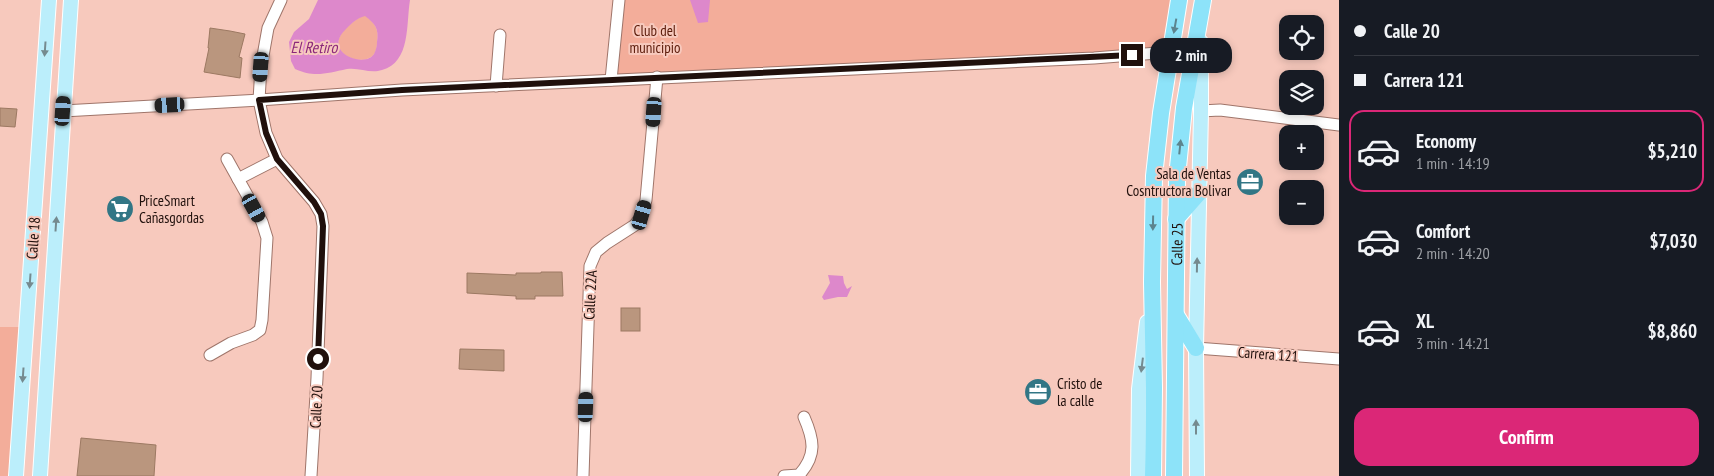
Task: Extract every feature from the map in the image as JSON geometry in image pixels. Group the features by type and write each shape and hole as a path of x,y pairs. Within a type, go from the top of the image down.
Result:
{"highway":[{"name":"Calle 25","path":"1154,476 1152,282 1154,176 1170,52 1179,0"},
{"name":"Calle 25","path":"1174,476 1177,177 1184,108 1202,6"},
{"path":"1176,219 1198,194"},
{"path":"1176,315 1196,348"}],"main road":[{"name":"Calle 18","path":"16,476 48,0"},
{"name":"Calle 18","path":"40,476 63,111 72,0"},
{"name":"Calle 25","path":"1197,476 1196,348 1202,6"},
{"name":"Calle 25","path":"1138,476 1139,389 1152,282"}],"street":[{"name":"Calle 20","path":"281,0 268,28 261,67 259,100 266,133 277,159 314,202 321,214 322,220 317,378 311,476"},
{"path":"611,80 619,0"},
{"path":"496,86 500,36"},
{"path":"63,111 402,90 1085,58 1170,52"},
{"name":"Calle 22A","path":"583,476 590,266 596,252 635,224 642,215 646,200 657,77"},
{"path":"1201,111 1220,110 1339,125"},
{"path":"210,355 231,343 253,335 260,330 262,320 267,238 262,222 227,159"},
{"path":"238,179 277,159"},
{"name":"Carrera 121","path":"1196,348 1339,359"},
{"path":"784,476 799,475 809,464 812,450 811,433 804,417"}],"green space":[{"name":"Club del municipio","path":"619,0 1179,0 1170,52 611,80"},
{"path":"365,15 377,30 376,48 371,57 357,60 344,54 338,43 340,36 346,28"},
{"path":"0,327 27,327 16,476 0,476"}],"water":[{"name":"El Retiro","path":"318,0 410,0 403,51 391,66 378,71 347,69 315,74 295,69 291,61 289,42 294,32 309,19","holes":["365,16 376,27 377,46 374,54 369,58 355,59 347,56 342,51 339,45 340,37 357,19"]},
{"path":"690,0 710,0 708,22 698,23"},
{"path":"828,275 843,276 847,289 852,286 847,297 824,300 822,297 830,283"}],"building":[{"path":"210,28 245,34 239,57 242,58 240,78 204,72 209,48"},
{"path":"0,108 17,109 15,127 0,126"},
{"path":"562,272 563,296 535,296 535,299 516,299 516,296 467,293 467,273 516,275 516,273"},
{"path":"621,308 640,308 640,331 621,331"},
{"path":"460,349 504,350 504,371 459,369"},
{"path":"81,438 156,445 154,476 77,476"}],"place":[{"name":"Sala de Ventas Cosntructora Bolivar","path":"1250,182"},
{"name":"PriceSmart Cañasgordas","path":"120,209"},
{"name":"Cristo de la calle","path":"1038,392"}],"route":[{"path":"318,359 323,226 321,214 314,202 277,159 266,133 259,100 402,90 1132,55"}]}
